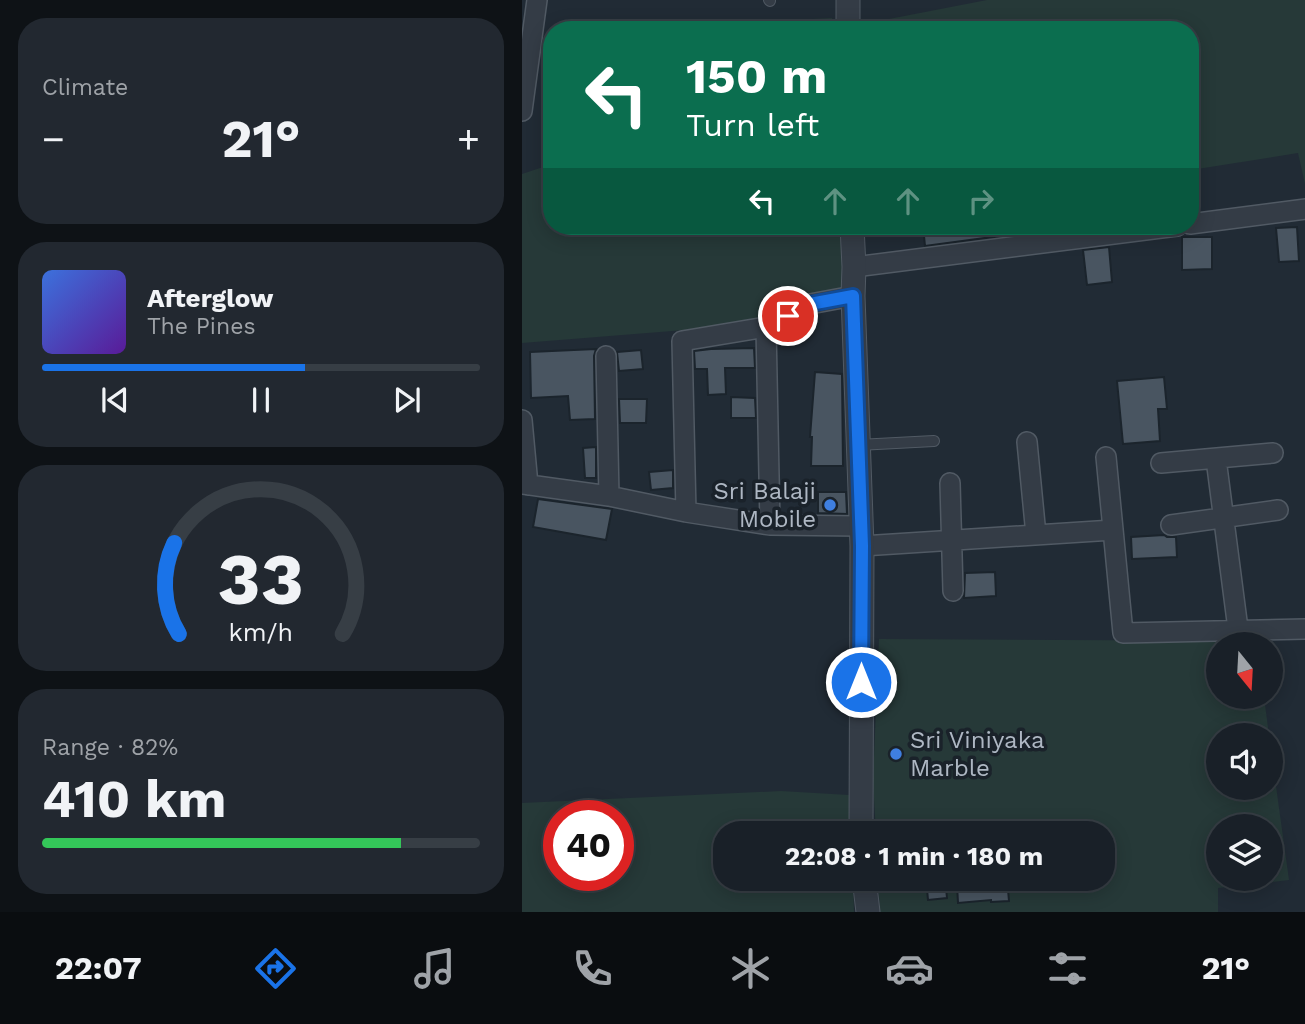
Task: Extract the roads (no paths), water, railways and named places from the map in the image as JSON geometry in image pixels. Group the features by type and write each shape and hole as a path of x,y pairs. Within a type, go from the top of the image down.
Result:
{"street":[{"path":"522,111 537,0"},
{"path":"848,0 848,21"},
{"path":"1199,223 1305,209"},
{"path":"852,235 861,536 861,821"},
{"path":"854,267 1106,235"},
{"path":"686,512 682,341 766,327 810,304 853,296"},
{"path":"766,327 770,525"},
{"path":"606,356 609,496"},
{"path":"522,420 525,484 609,496 686,512 861,536 953,541 1113,530"},
{"path":"1027,442 1036,536"},
{"path":"1161,463 1273,453"},
{"path":"1106,457 1123,633 1305,629"},
{"path":"1216,459 1238,629"},
{"path":"950,483 953,591"},
{"path":"1171,525 1278,510"},
{"path":"866,891 868,912"}],"lane":[{"path":"858,445 934,441"}],"place":[{"name":"Sri Balaji Mobile","path":"830,505"},
{"name":"Sri Viniyaka Marble","path":"896,754"}]}
